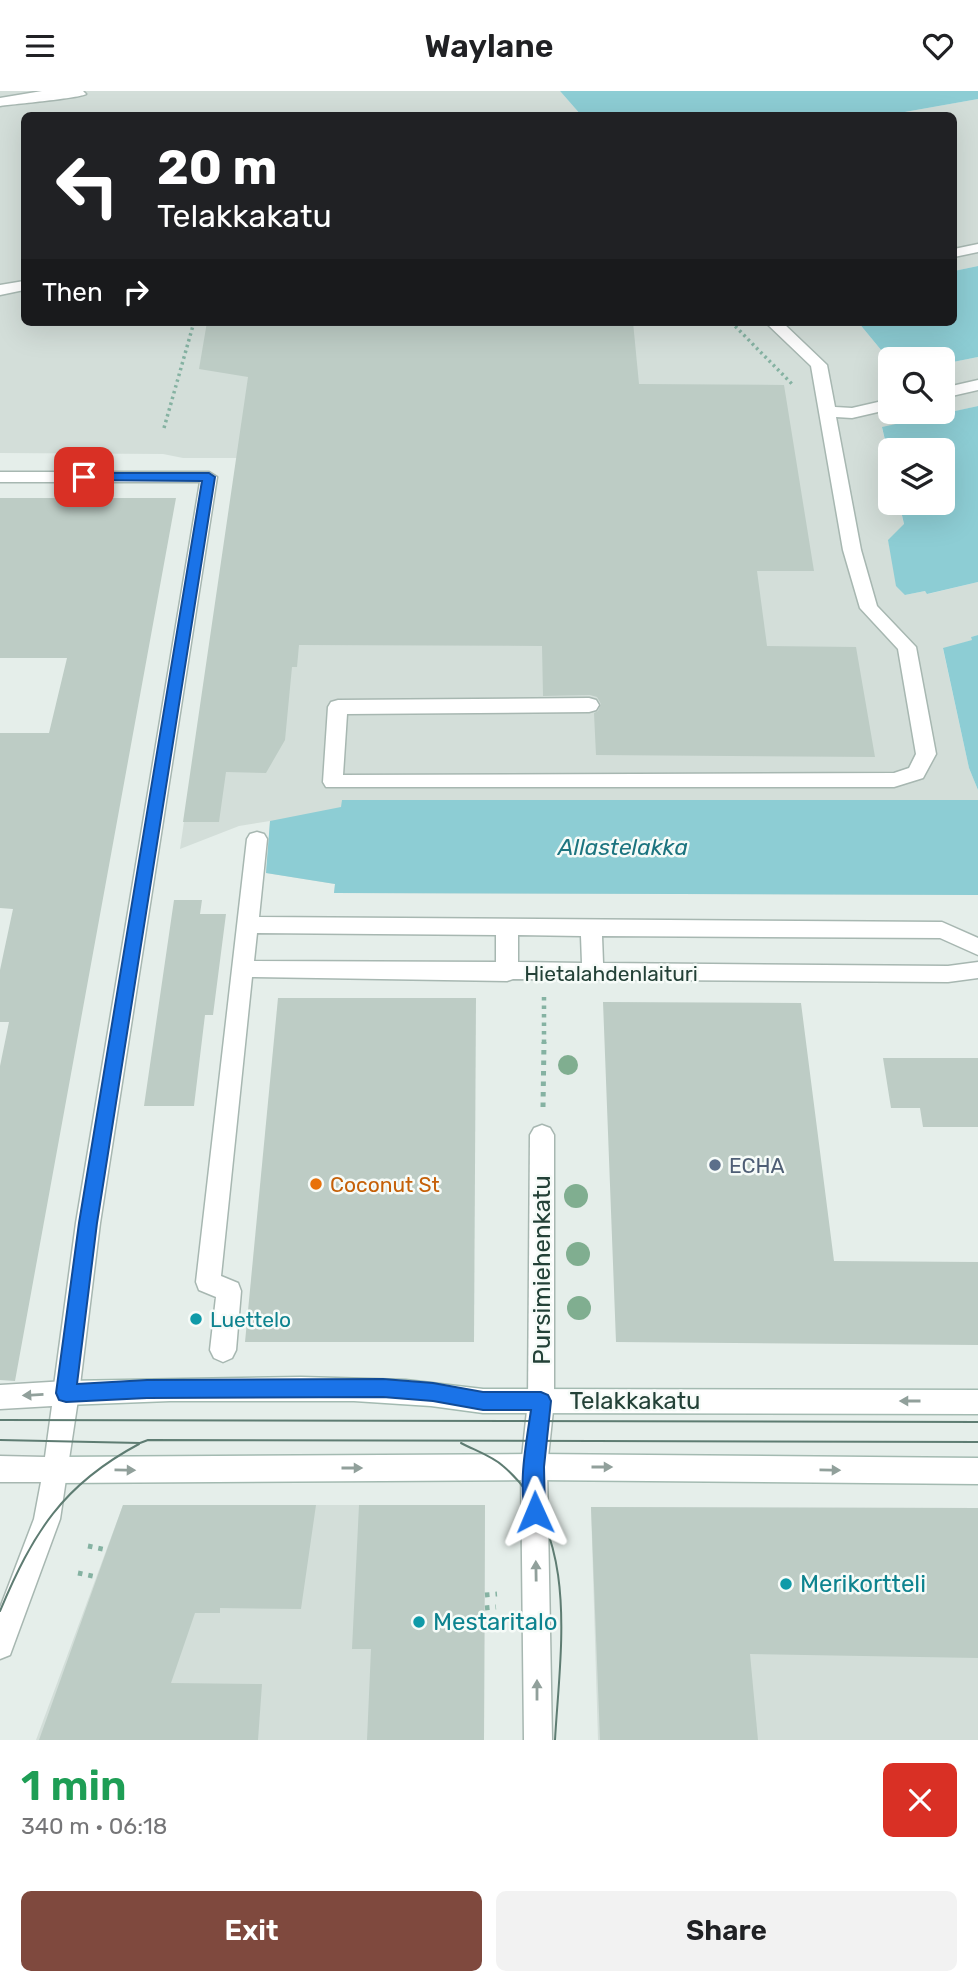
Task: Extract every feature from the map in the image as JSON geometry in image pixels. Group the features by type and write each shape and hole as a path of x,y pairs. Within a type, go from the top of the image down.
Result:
{"street":[{"path":"0,102 42,95 79,94"},
{"path":"957,252 978,248"},
{"path":"0,291 21,287"},
{"path":"590,705 338,707 333,782 894,780 916,773 926,754 907,647 869,608 852,550 819,365 777,326"},
{"path":"955,390 978,385"},
{"path":"827,411 852,413 878,407"},
{"path":"0,477 209,477 88,1223 56,1470 47,1519 0,1645"},
{"path":"223,1350 229,1291 208,1282 257,839"},
{"path":"249,925 942,930 978,947"},
{"path":"507,927 507,972"},
{"path":"591,927 593,973"},
{"name":"Hietalahdenlaituri","path":"244,969 948,974 978,970"},
{"name":"Pursimiehenkatu","path":"538,1740 534,1467 541,1401 542,1135"},
{"name":"Telakkakatu","path":"0,1397 147,1389 383,1388 433,1392 483,1401 978,1402"},
{"path":"0,1469 534,1467 978,1471"}],"path":[{"path":"164,428 193,326"},
{"path":"542,1135 544,973"},
{"path":"88,1546 107,1550"},
{"path":"78,1573 97,1577"},
{"path":"485,1595 497,1594"},
{"path":"485,1608 496,1607"}],"shaded area":[{"path":"0,91 560,91 578,112 21,112 21,326 861,326 879,347 878,424 899,424 882,428 884,438 878,438 878,515 902,515 905,595 925,591 928,594 978,582 978,635 971,637 973,640 943,649 969,768 978,790 978,895 334,893 335,884 266,873 270,821 239,826 180,849 237,458 183,458 163,454 0,453"},
{"path":"978,99 978,266 957,270 957,112 905,112"},
{"path":"978,357 978,406 955,411 955,362"},
{"name":"Mestaritalo","path":"123,1505 485,1505 484,1740 36,1740"},
{"name":"Merikortteli","path":"591,1507 978,1508 978,1740 598,1740"}],"water":[{"path":"560,91 978,91 978,99 905,112 578,112"},
{"path":"978,266 978,357 955,362 955,347 879,347 861,326 957,326 957,270"},
{"path":"978,406 978,582 927,594 925,591 905,595 896,586 888,540 904,524 902,515 955,515 955,438 885,438 882,427 896,424 955,424 955,411"},
{"path":"978,635 978,790 969,768 943,648 972,640 971,637"},
{"name":"Allastelakka","path":"342,800 978,800 978,895 334,893 335,884 266,873 270,821 341,807"}],"building":[{"path":"206,326 633,326 639,384 784,385 814,571 757,571 767,646 856,647 875,757 596,755 594,713 601,704 597,697 590,695 543,696 542,646 299,645 297,667 292,667 285,740 266,773 226,772 219,822 183,822 248,377 199,369"},
{"path":"0,498 176,498 15,1381 0,1380 0,1066 9,1022 0,1022 0,970 13,909 0,908 0,733 49,733 67,658 0,658"},
{"path":"174,900 202,900 200,914 226,914 213,1015 205,1015 194,1106 144,1106"},
{"path":"278,998 476,998 474,1342 245,1342"},
{"name":"ECHA","path":"603,1002 801,1003 834,1261 978,1262 978,1345 616,1342"},
{"path":"883,1058 978,1058 978,1127 923,1127 920,1108 891,1108"},
{"path":"123,1505 316,1505 301,1609 220,1608 220,1613 195,1613 171,1683 262,1684 258,1740 39,1740"},
{"path":"359,1505 485,1505 484,1740 367,1740 371,1649 352,1649"},
{"name":"Merikortteli","path":"591,1507 978,1508 978,1658 750,1654 758,1740 600,1740"}],"tram line":[{"path":"0,1420 978,1422"},
{"path":"0,1440 140,1443 148,1440 978,1442"},
{"path":"461,1443 503,1466 528,1493 545,1524 555,1558 560,1594 560,1669 555,1740"},
{"path":"0,1611 25,1558 53,1514 89,1476 139,1444"}],"place":[{"name":"ECHA","path":"715,1165"},
{"name":"Coconut St","path":"316,1184"},
{"name":"Luettelo","path":"196,1319"},
{"name":"Merikortteli","path":"786,1584"},
{"name":"Mestaritalo","path":"419,1622"}],"route":[{"path":"84,477 209,477 88,1223 66,1393 147,1389 383,1388 433,1392 483,1401 541,1401 534,1467 535,1512"}]}
